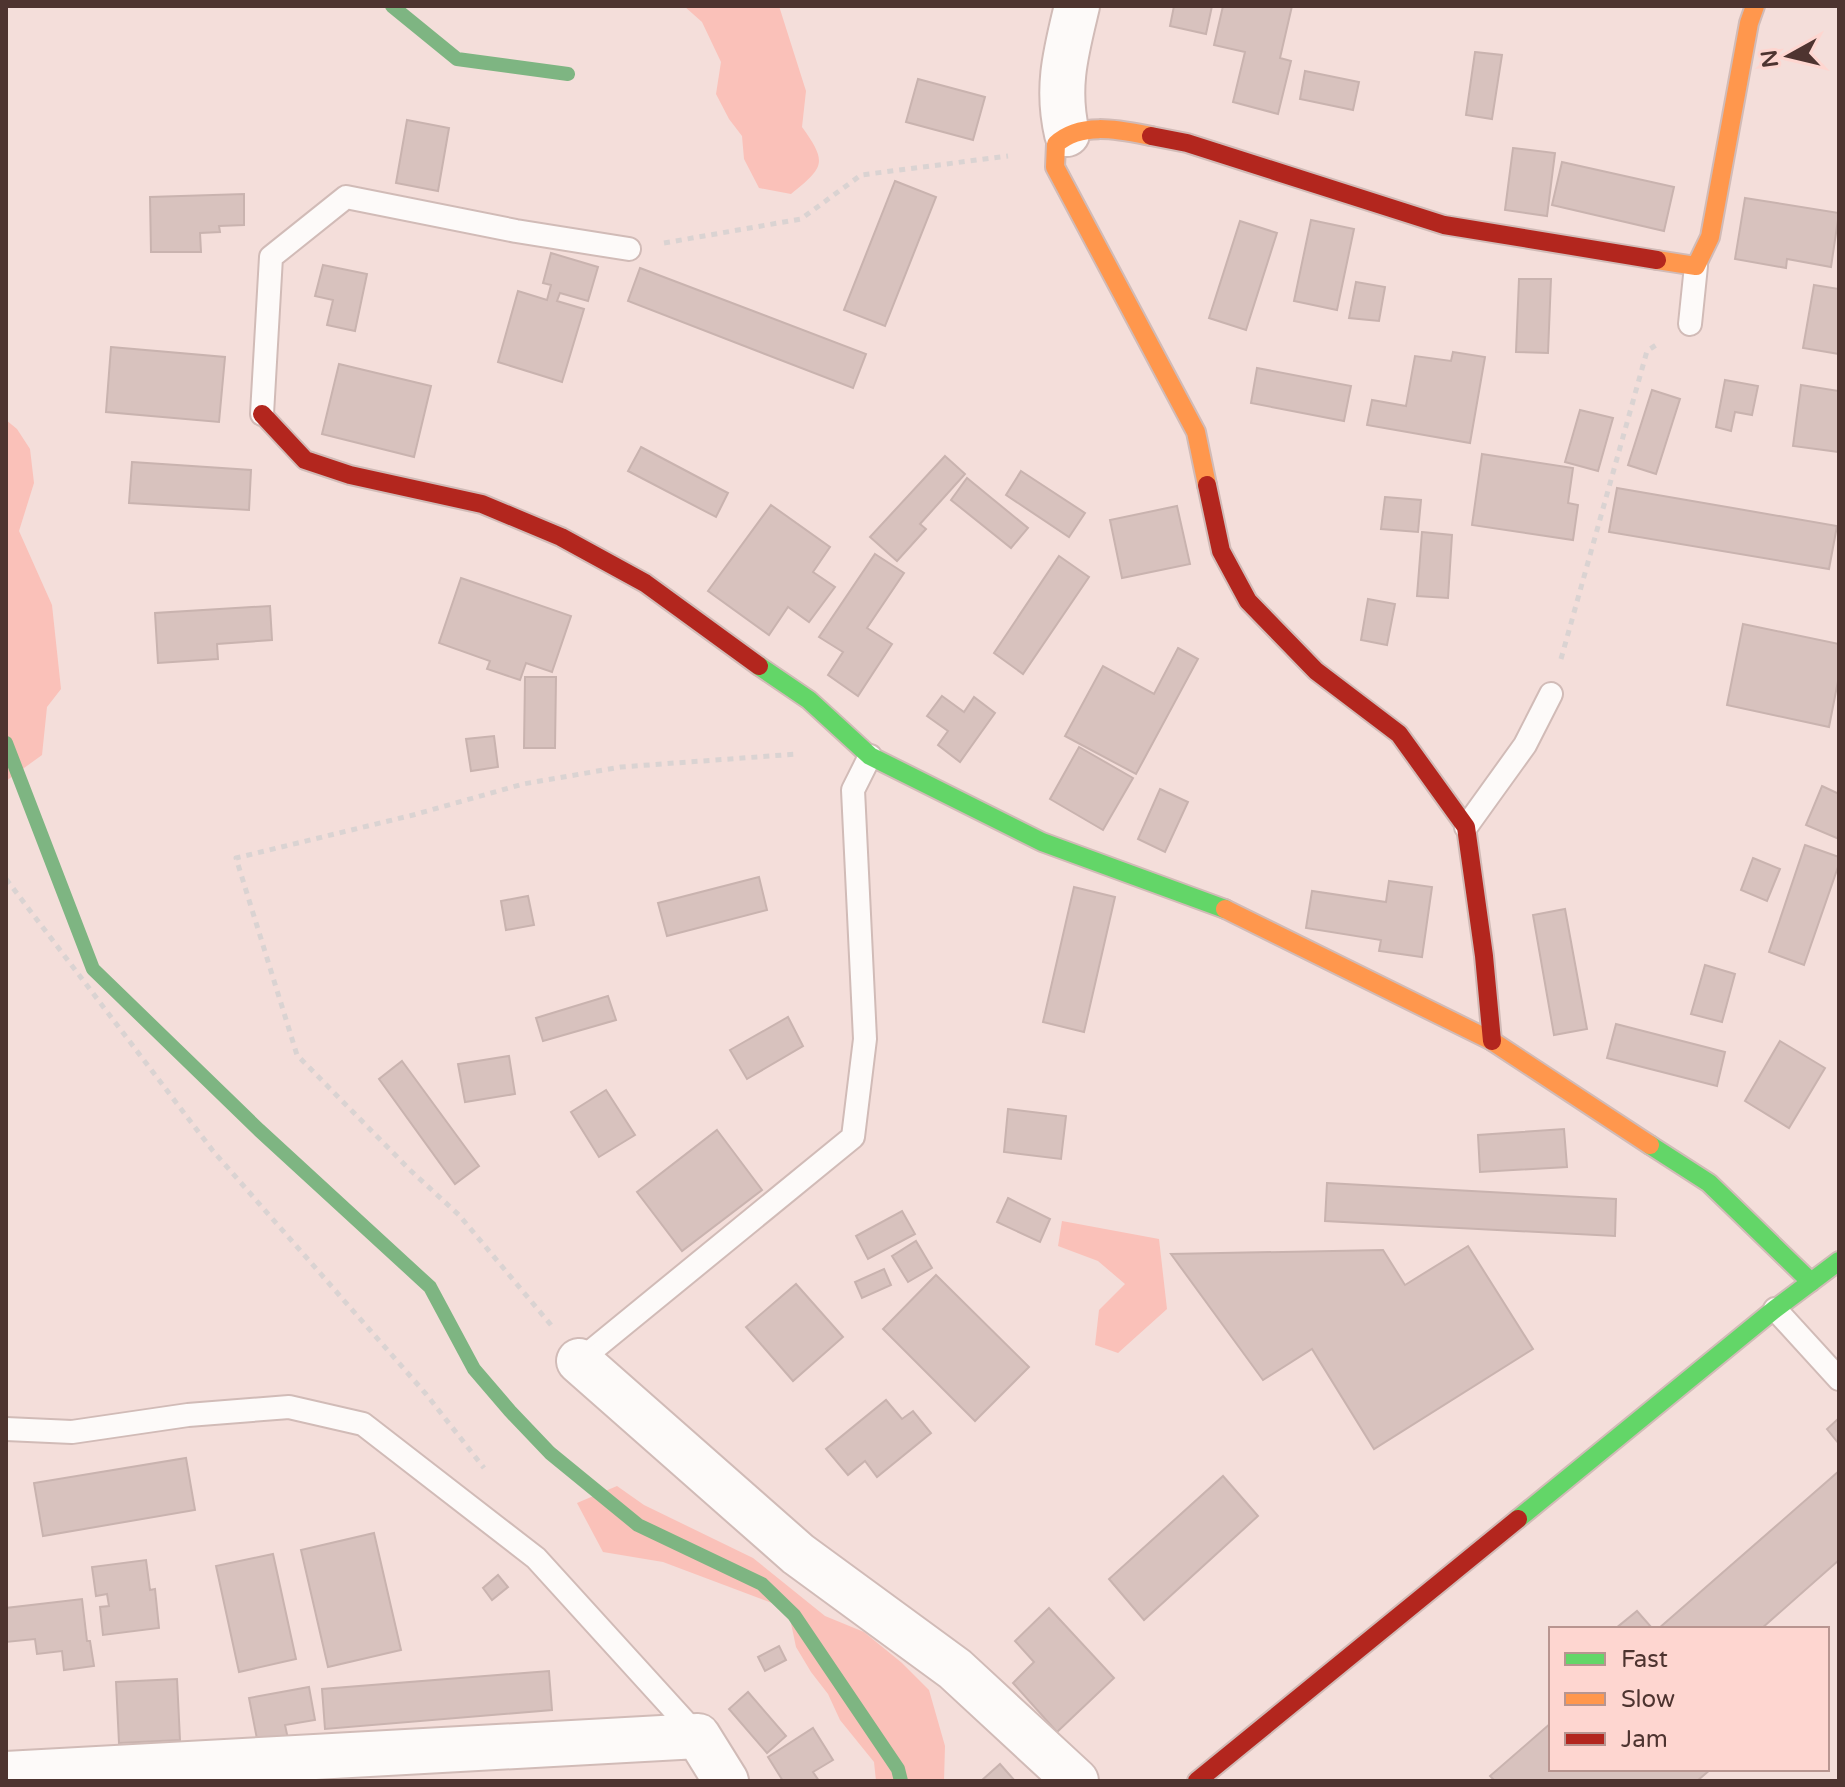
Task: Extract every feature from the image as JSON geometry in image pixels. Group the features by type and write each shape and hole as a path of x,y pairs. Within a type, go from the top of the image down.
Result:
{"street":[{"path":"1077,6 1062,69 1064,117 1055,167 1196,432 1221,551 1248,601 1316,671 1399,734 1466,827 1492,1041"},
{"path":"1062,139 1111,128 1187,143 1444,225 1696,266 1710,237 1749,23 1755,6"},
{"path":"262,414 305,460 350,475 482,504 561,537 631,575 809,700 870,756 1042,842 1227,910 1492,1041 1709,1183 1811,1282"},
{"path":"1197,1781 1775,1309 1839,1261"},
{"path":"579,1361 798,1554 955,1669 1076,1781"},
{"path":"6,1774 698,1736 726,1781"}],"lane":[{"path":"262,414 271,257 346,197 516,231 629,249"},
{"path":"1690,324 1696,266"},
{"path":"1466,827 1525,745 1551,694"},
{"path":"579,1361 853,1137 865,1039 853,790 870,756"},
{"path":"1775,1309 1839,1379"},
{"path":"6,1429 72,1432 188,1415 289,1407 363,1424 536,1558 698,1736"}],"path":[{"path":"629,249 801,219 861,175 1014,156 1062,139"},
{"path":"1551,694 1647,351 1690,324"},
{"path":"579,1361 459,1215 410,1170 297,1055 236,858 413,815 523,784 621,767 812,753 846,734"},
{"path":"6,879 213,1151 426,1394 491,1476"}],"shaded area":[{"path":"684,6 779,6 806,91 802,127 819,157 816,170 791,194 759,188 744,159 742,136 716,94 721,62 702,22"},
{"path":"6,420 17,429 30,449 34,483 19,531 52,605 61,689 47,707 42,755 6,781"},
{"path":"1062,1221 1159,1239 1167,1309 1118,1353 1095,1345 1099,1310 1125,1284 1098,1261 1058,1246"},
{"path":"617,1486 644,1505 753,1558 825,1616 864,1632 902,1663 929,1690 945,1746 944,1781 876,1781 874,1762 840,1720 828,1694 796,1647 788,1609 663,1562 603,1552 577,1503"}],"building":[{"path":"1174,6 1212,6 1206,34 1170,26"},
{"path":"1223,6 1292,6 1280,58 1291,61 1278,114 1233,102 1245,52 1214,45"},
{"path":"1475,52 1502,55 1492,119 1466,115"},
{"path":"1305,71 1359,82 1353,110 1300,99"},
{"path":"918,79 985,97 973,140 906,122"},
{"path":"407,120 449,128 438,191 396,183"},
{"path":"1513,148 1555,153 1547,216 1505,210"},
{"path":"1562,162 1674,187 1664,231 1552,205"},
{"path":"895,181 936,197 885,326 844,310"},
{"path":"244,194 244,225 219,226 220,232 200,233 201,252 151,252 150,197"},
{"path":"1745,198 1839,213 1831,267 1787,259 1786,268 1735,259"},
{"path":"1311,220 1354,229 1337,310 1294,301"},
{"path":"1240,221 1277,233 1246,330 1209,318"},
{"path":"551,253 598,267 588,301 560,293 557,301 584,309 562,382 498,362 518,291 547,300 551,285 543,283"},
{"path":"323,265 367,274 355,331 327,325 333,300 315,296"},
{"path":"640,268 866,354 853,388 628,301"},
{"path":"1519,279 1551,279 1548,353 1516,352"},
{"path":"1356,282 1385,287 1379,321 1349,318"},
{"path":"1814,285 1839,289 1839,354 1803,348"},
{"path":"111,347 225,357 219,422 106,412"},
{"path":"1453,352 1485,357 1470,443 1367,425 1372,400 1406,406 1415,356 1451,361"},
{"path":"339,364 431,386 414,457 322,434"},
{"path":"1257,368 1351,386 1344,421 1251,403"},
{"path":"1725,380 1758,386 1752,415 1735,412 1731,431 1716,427"},
{"path":"1801,385 1839,391 1839,452 1793,446"},
{"path":"1652,390 1680,399 1656,474 1628,465"},
{"path":"1580,410 1613,418 1598,471 1565,462"},
{"path":"641,447 728,493 716,517 628,471"},
{"path":"1482,454 1573,468 1568,503 1578,505 1573,540 1472,525"},
{"path":"945,456 965,474 920,524 926,529 897,561 870,537"},
{"path":"132,462 251,470 249,510 129,503"},
{"path":"1021,471 1085,513 1069,537 1006,495"},
{"path":"967,478 1028,528 1011,548 951,500"},
{"path":"1617,488 1837,526 1829,569 1609,532"},
{"path":"1385,497 1421,500 1418,532 1381,529"},
{"path":"771,505 830,547 813,572 835,587 809,622 788,607 769,635 708,591"},
{"path":"1177,506 1190,564 1122,578 1110,520"},
{"path":"1422,532 1452,535 1448,598 1417,596"},
{"path":"875,554 904,573 867,628 892,644 858,696 828,675 843,652 819,637"},
{"path":"1059,556 1089,577 1023,674 994,653"},
{"path":"461,578 571,616 552,672 526,663 520,680 487,669 490,661 439,643"},
{"path":"1368,599 1395,604 1387,645 1361,640"},
{"path":"270,606 272,640 217,644 218,659 158,663 155,613"},
{"path":"1743,624 1839,644 1839,676 1829,727 1727,705"},
{"path":"1178,648 1198,659 1136,774 1065,736 1103,666 1154,694"},
{"path":"525,677 556,677 555,748 524,748"},
{"path":"942,696 964,712 974,697 995,713 960,762 938,745 948,731 927,716"},
{"path":"494,736 498,767 471,771 466,739"},
{"path":"1079,747 1133,778 1103,830 1050,799"},
{"path":"1822,786 1839,794 1839,839 1806,825"},
{"path":"1160,789 1188,802 1165,852 1138,839"},
{"path":"1805,845 1839,857 1839,864 1804,965 1769,952"},
{"path":"1753,858 1780,869 1767,901 1741,890"},
{"path":"759,877 767,910 667,936 658,903"},
{"path":"1389,881 1432,887 1422,957 1379,951 1381,940 1306,928 1312,891 1386,902"},
{"path":"1074,887 1115,897 1084,1032 1043,1022"},
{"path":"528,896 534,925 506,930 501,901"},
{"path":"1565,909 1587,1029 1554,1035 1533,915"},
{"path":"1705,965 1735,974 1722,1022 1691,1014"},
{"path":"608,996 616,1020 543,1041 536,1018"},
{"path":"788,1017 803,1046 747,1079 730,1050"},
{"path":"1616,1024 1725,1052 1717,1086 1607,1058"},
{"path":"1780,1041 1825,1068 1789,1128 1745,1101"},
{"path":"509,1056 515,1094 465,1102 458,1064"},
{"path":"402,1061 479,1166 455,1184 379,1079"},
{"path":"606,1090 635,1135 599,1157 571,1112"},
{"path":"1008,1109 1066,1116 1061,1159 1004,1152"},
{"path":"1564,1129 1567,1167 1480,1172 1478,1135"},
{"path":"717,1130 762,1190 682,1251 637,1192"},
{"path":"1327,1183 1616,1199 1615,1236 1325,1221"},
{"path":"1008,1198 1050,1219 1040,1242 997,1222"},
{"path":"902,1211 915,1234 868,1259 856,1236"},
{"path":"916,1241 932,1268 908,1282 892,1256"},
{"path":"1468,1246 1533,1349 1374,1449 1312,1349 1263,1380 1171,1254 1383,1250 1405,1285"},
{"path":"884,1269 891,1285 862,1298 855,1282"},
{"path":"936,1275 1029,1367 975,1421 883,1329"},
{"path":"796,1284 843,1337 793,1381 746,1327"},
{"path":"886,1400 902,1419 913,1411 931,1433 877,1477 865,1461 848,1475 826,1449"},
{"path":"1839,1418 1839,1444 1827,1429"},
{"path":"186,1458 195,1510 43,1536 34,1483"},
{"path":"1839,1471 1839,1560 1763,1627 1660,1627"},
{"path":"1223,1476 1258,1516 1144,1620 1109,1579"},
{"path":"374,1533 401,1650 328,1667 301,1550"},
{"path":"273,1554 296,1659 239,1672 216,1566"},
{"path":"146,1560 150,1590 155,1589 159,1628 103,1635 100,1607 109,1606 107,1594 96,1596 92,1567"},
{"path":"498,1575 508,1587 492,1600 483,1588"},
{"path":"82,1599 87,1641 90,1641 94,1666 64,1670 62,1651 37,1654 35,1639 6,1642 6,1608"},
{"path":"1049,1608 1114,1678 1057,1732 1013,1683 1034,1662 1015,1641"},
{"path":"1637,1611 1651,1627 1617,1627"},
{"path":"779,1646 786,1660 765,1671 758,1657"},
{"path":"549,1671 552,1710 325,1729 322,1689"},
{"path":"177,1679 180,1740 119,1743 116,1682"},
{"path":"309,1687 315,1720 285,1725 288,1739 258,1744 249,1698"},
{"path":"748,1692 786,1736 767,1753 729,1709"},
{"path":"1549,1725 1549,1771 1709,1771 1697,1781 1495,1781 1490,1776"},
{"path":"813,1728 833,1760 813,1772 819,1781 783,1781 768,1757"},
{"path":"1000,1764 1015,1781 981,1781"}],"waterway":[{"path":"392,6 457,59 568,74"},
{"path":"6,743 93,969 259,1130 430,1287 474,1369 550,1453 638,1525 762,1584 794,1615 898,1769 901,1781"}],"traffic: fast":[{"path":"759,666 809,700 870,756 1042,842 1225,909"},
{"path":"1650,1145 1709,1183 1811,1282"},
{"path":"1518,1519 1775,1309 1839,1261"}],"traffic: slow":[{"path":"1657,260 1696,266 1710,237 1749,23 1755,6"},
{"path":"1151,136 1101,129 1077,132 1056,144 1055,167 1196,432 1207,485"},
{"path":"1225,909 1492,1041 1650,1145"}],"traffic: jam":[{"path":"1151,136 1187,143 1444,225 1657,260"},
{"path":"262,414 305,460 350,475 482,504 561,537 645,583 759,666"},
{"path":"1207,485 1221,551 1248,601 1316,671 1399,734 1466,827 1492,1041"},
{"path":"1197,1781 1518,1519"}]}
